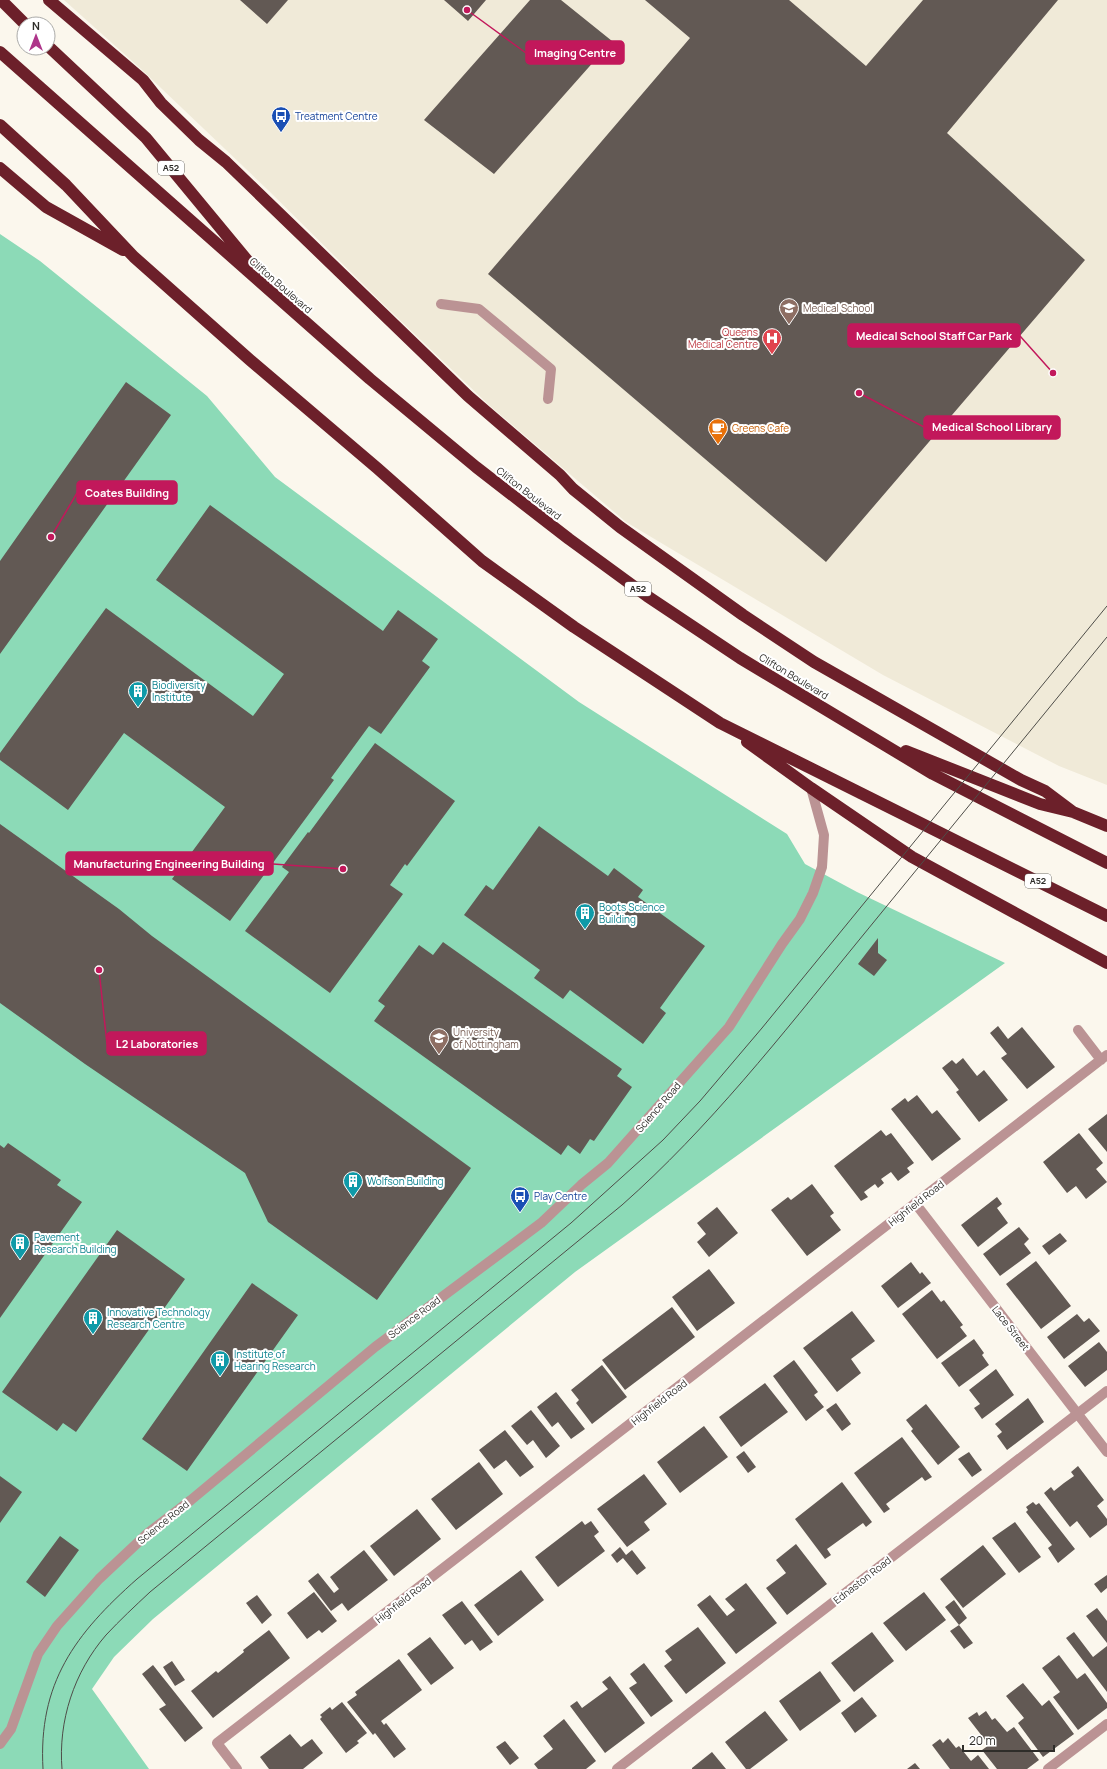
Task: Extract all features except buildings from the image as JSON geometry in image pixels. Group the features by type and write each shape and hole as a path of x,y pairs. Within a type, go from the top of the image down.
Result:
{"highway":[{"path":"1,0 17,16"},
{"path":"49,0 143,80 161,103 199,140 226,162 468,396 560,475 573,489 620,527 743,615 814,662 1021,780 1045,791 1073,812"},
{"name":"Clifton Boulevard","path":"0,52 370,379 476,467 569,539 648,596 740,658 932,774 1107,864"},
{"name":"A52","path":"56,54 146,138 281,301"},
{"path":"0,125 66,185 134,257"},
{"name":"A52","path":"0,168 46,207 134,257 250,360 377,468 482,561 580,631 720,723 1107,916"},
{"path":"720,723 810,788 912,857 1107,963"},
{"path":"875,739 1040,804 1073,812 1107,826"}],"street":[{"path":"441,304 480,309 551,369 548,399"},
{"name":"Science Road","path":"0,1744 10,1729 38,1654 56,1626 98,1579 148,1533 191,1500 375,1346 541,1223 581,1185 608,1163 729,1027 782,944 800,919 813,893 822,867 824,835 810,788"},
{"name":"Highfield Road","path":"237,1769 217,1743 1104,1058 1078,1030"},
{"name":"Lace Street","path":"915,1203 1107,1452"},
{"name":"Ednaston Road","path":"617,1769 1107,1391"},
{"path":"1048,1769 1107,1724"}],"shaded area":[{"name":"Queens Medical Centre","path":"64,0 1107,0 1107,785 1059,766 883,675 626,522 490,406 141,69"}],"green space":[{"name":"University of Nottingham","path":"0,234 40,261 207,396 275,477 579,702 787,834 805,864 857,892 1005,963 575,1272 153,1619 114,1657 92,1689 149,1769 0,1769"}],"tram line":[{"path":"43,1769 43,1738 47,1711 54,1686 65,1662 95,1620 137,1579 571,1223 663,1140 700,1101 762,1028 1107,606"},
{"path":"62,1769 61,1751 63,1733 70,1698 85,1665 106,1635 150,1592 622,1205 685,1145 772,1047 1107,637"}],"place":[{"name":"Imaging Centre","path":"467,10"},
{"name":"Treatment Centre","path":"281,133"},
{"name":"Medical School","path":"789,325"},
{"name":"Queens Medical Centre","path":"772,355"},
{"name":"Medical School Staff Car Park","path":"1053,373"},
{"name":"Medical School Library","path":"859,393"},
{"name":"Greens Cafe","path":"718,445"},
{"name":"Coates Building","path":"51,537"},
{"name":"Biodiversity Institute","path":"138,708"},
{"name":"Manufacturing Engineering Building","path":"343,869"},
{"name":"Boots Science Building","path":"585,930"},
{"name":"L2 Laboratories","path":"99,970"},
{"name":"University of Nottingham","path":"439,1055"},
{"name":"Wolfson Building","path":"353,1198"},
{"name":"Play Centre","path":"520,1213"},
{"name":"Pavement Research Building","path":"20,1260"},
{"name":"Innovative Technology Research Centre","path":"93,1335"},
{"name":"Institute of Hearing Research","path":"220,1377"}]}
